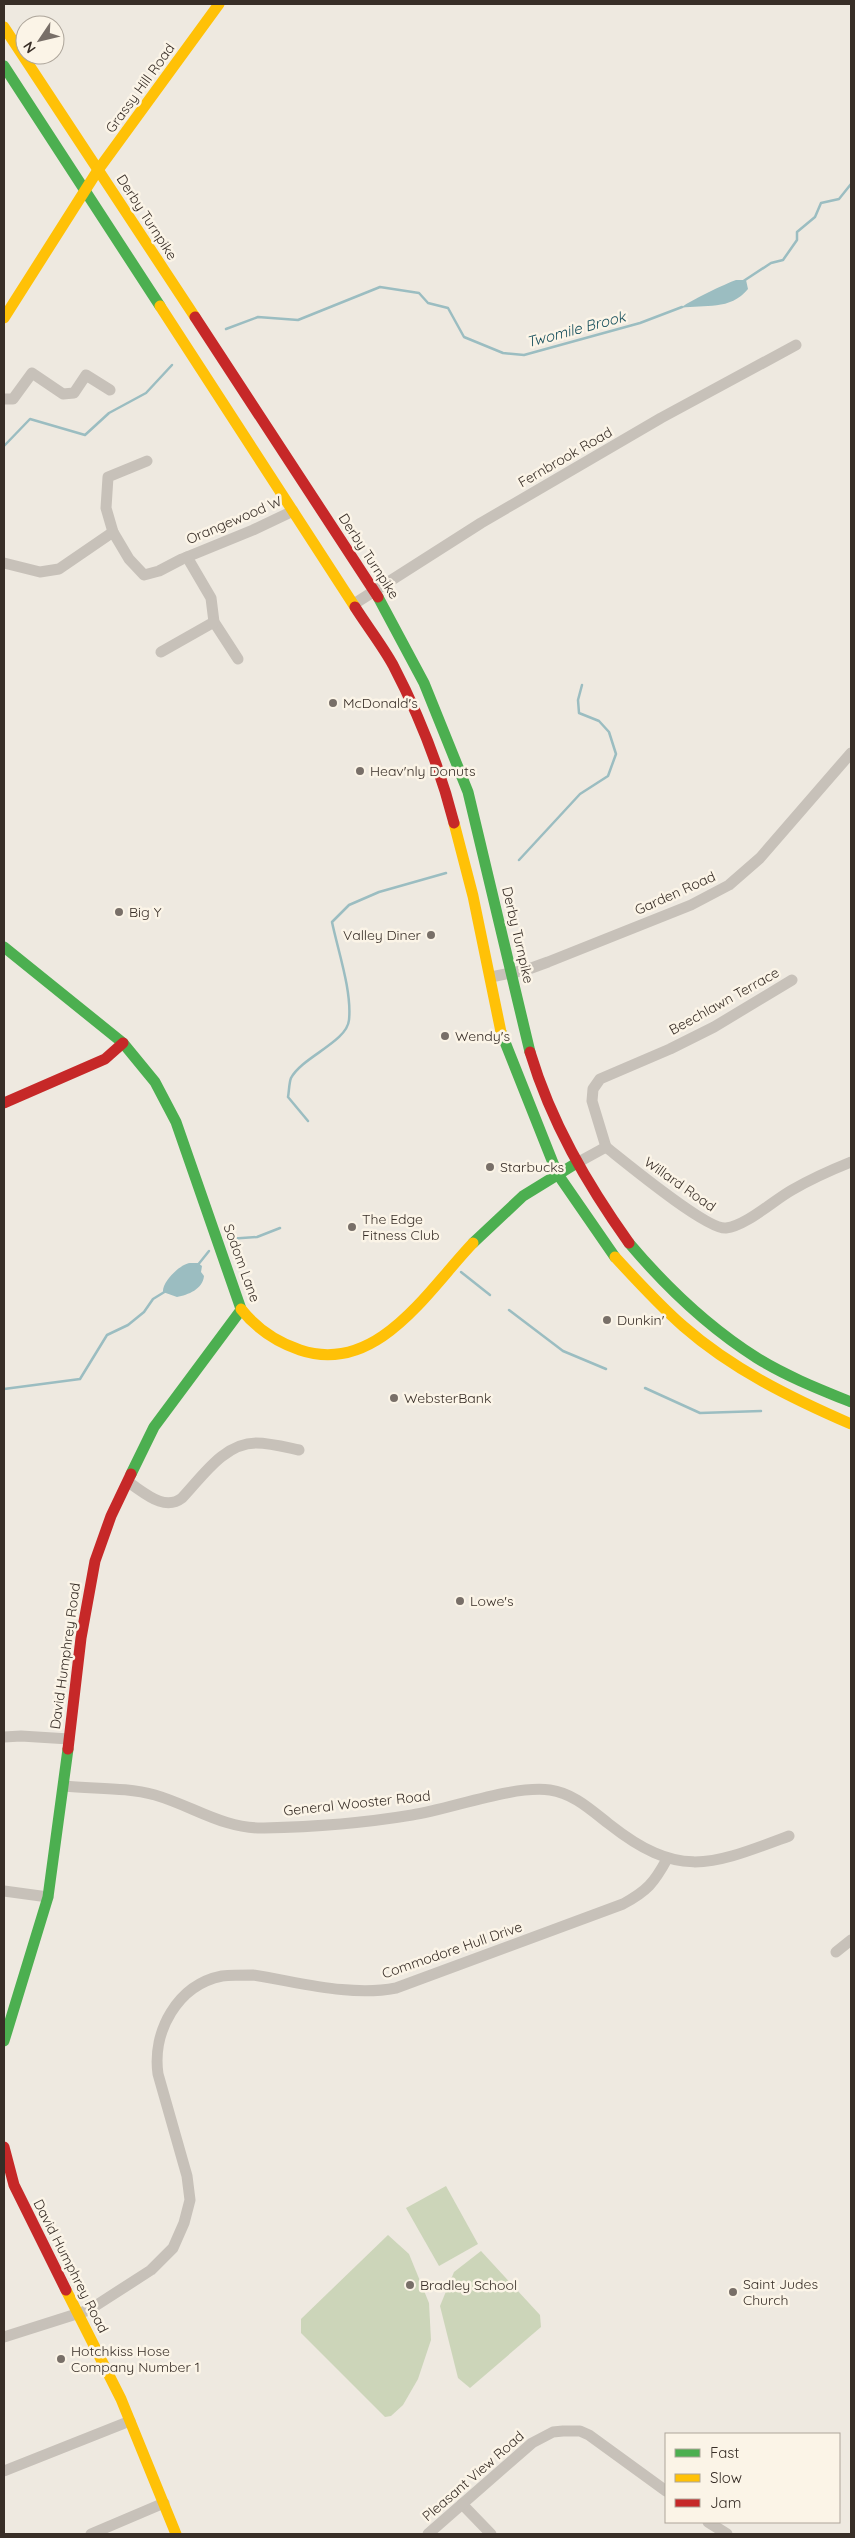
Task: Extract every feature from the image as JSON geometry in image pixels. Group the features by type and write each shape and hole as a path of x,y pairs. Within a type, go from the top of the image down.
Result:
{"main road":[{"name":"Grassy Hill Road","path":"86,191 98,170 219,4"},
{"name":"Derby Turnpike","path":"4,26 389,616 441,722 464,780 512,973 523,1029 544,1093 575,1164 606,1214 649,1267 697,1314 758,1358 809,1384 851,1402"},
{"path":"4,66 392,664 416,713 445,788 473,896 502,1035 557,1173 610,1251 635,1279 683,1326 746,1372 800,1402 851,1424"},
{"path":"4,318 86,191"},
{"path":"368,628 389,616"},
{"name":"Sodom Lane","path":"4,947 123,1043 155,1082 176,1122 241,1310 256,1327 282,1344 319,1355 339,1354 363,1348 383,1338 493,1221 522,1194 575,1164"},
{"path":"494,992 515,987"},
{"path":"4,1103 104,1060 123,1043"},
{"name":"David Humphrey Road","path":"4,2041 48,1897 90,1578 108,1524 154,1427 241,1310"},
{"name":"David Humphrey Road","path":"4,2146 9,2187 78,2313 130,2421 176,2534"}],"street":[{"name":"Fernbrook Road","path":"354,604 481,523 661,418 796,344"},
{"path":"4,399 13,399 32,373 63,394 74,392 86,375 110,390"},
{"name":"Orangewood W","path":"147,461 108,477 106,508 113,532 129,558 144,575 159,571 186,556 253,530 293,511"},
{"path":"4,563 40,572 60,569 113,532"},
{"name":"Orangewood W","path":"186,556 210,598 214,622 238,659"},
{"path":"161,652 214,622"},
{"name":"Garden Road","path":"491,977 548,962 717,893 760,858 851,753"},
{"name":"Beechlawn Terrace","path":"606,1147 592,1101 593,1089 600,1079 670,1049 714,1027 792,980"},
{"path":"575,1164 606,1147"},
{"name":"Willard Road","path":"606,1147 689,1210 710,1224 725,1228 740,1224 791,1190 851,1162"},
{"path":"128,1482 161,1502 174,1503 182,1498 226,1453 239,1446 259,1443 299,1450"},
{"path":"4,1737 21,1736 69,1740"},
{"name":"General Wooster Road","path":"64,1786 140,1792 157,1796 235,1826 263,1828 330,1824 412,1815 528,1789 550,1790 582,1802 628,1839 666,1859"},
{"path":"666,1859 698,1862 735,1857 789,1836"},
{"name":"Commodore Hull Drive","path":"4,2337 89,2310 163,2260 176,2243 190,2200 187,2176 156,2061 160,2035 168,2017 186,1995 211,1980 236,1975 253,1975 353,1990 374,1991 396,1988 623,1904 645,1892 656,1879 666,1859"},
{"path":"4,1891 48,1897"},
{"path":"836,1952 851,1940"},
{"path":"4,2472 130,2421"},
{"name":"Pleasant View Road","path":"428,2534 532,2443 553,2432 580,2431 589,2435 665,2490"},
{"path":"91,2534 164,2503"},
{"path":"462,2504 491,2534"},
{"path":"710,2523 727,2534"}],"green space":[{"path":"446,2186 478,2244 439,2266 406,2208"},
{"path":"388,2235 409,2254 429,2303 431,2340 418,2379 403,2405 391,2416 385,2417 301,2333 301,2319"},
{"path":"481,2251 540,2315 541,2327 470,2388 458,2378 440,2306 454,2272"}],"water":[{"path":"736,280 746,280 748,289 733,301 725,304 681,308 684,305"},
{"path":"198,1263 202,1266 201,1272 204,1276 198,1288 186,1295 177,1297 163,1292 165,1283 177,1270 186,1264"}],"waterway":[{"name":"Twomile Brook","path":"742,282 771,263 783,260 797,240 797,232 815,217 821,203 839,199 851,184"},
{"name":"Twomile Brook","path":"226,329 258,317 298,320 380,287 419,293 428,303 448,308 464,337 503,353 524,355 640,323 682,307"},
{"name":"Twomile Brook","path":"4,446 30,419 85,435 109,413 146,393 172,365"},
{"path":"519,860 580,794 608,776 616,754 609,732 599,721 579,713 578,700 582,685"},
{"path":"308,1121 288,1097 291,1078 304,1063 341,1035 349,1020 347,984 332,922 349,905 379,892 446,873"},
{"path":"228,1239 257,1237 280,1228"},
{"path":"197,1266 209,1251"},
{"path":"461,1272 490,1295"},
{"path":"4,1389 80,1379 107,1335 128,1325 144,1312 153,1299 166,1291"},
{"path":"509,1310 563,1351 606,1369"},
{"path":"645,1388 700,1413 761,1411"}],"traffic: fast":[{"path":"4,66 160,306"},
{"path":"378,597 424,683 468,792 530,1052"},
{"path":"4,947 123,1043 155,1082 176,1122 241,1309"},
{"path":"501,1032 557,1173 615,1257"},
{"path":"473,1243 523,1196 575,1164"},
{"path":"629,1243 658,1276 689,1306 739,1346 779,1371 851,1402"},
{"path":"131,1474 154,1427 241,1310"},
{"path":"4,2041 48,1897 68,1749"}],"traffic: slow":[{"path":"4,318 98,170 219,4"},
{"path":"4,27 195,317"},
{"path":"160,306 355,607"},
{"path":"454,823 473,896 501,1032"},
{"path":"241,1309 268,1334 300,1350 328,1355 353,1351 377,1340 398,1324 419,1304 473,1243"},
{"path":"615,1257 674,1318 721,1356 784,1393 851,1424"},
{"path":"66,2290 121,2399 176,2534"}],"traffic: jam":[{"path":"195,317 378,597"},
{"path":"355,607 389,658 412,703 428,742 454,823"},
{"path":"4,1103 105,1059 123,1043"},
{"path":"530,1052 559,1128 585,1175 629,1243"},
{"path":"68,1749 81,1638 95,1561 111,1516 131,1474"},
{"path":"4,2147 14,2185 66,2290"}],"place":[{"name":"McDonald's","path":"333,703"},
{"name":"Heav'nly Donuts","path":"360,771"},
{"name":"Big Y","path":"119,912"},
{"name":"Valley Diner","path":"431,935"},
{"name":"Wendy's","path":"445,1036"},
{"name":"Starbucks","path":"490,1167"},
{"name":"The Edge Fitness Club","path":"352,1227"},
{"name":"Dunkin'","path":"607,1320"},
{"name":"WebsterBank","path":"394,1398"},
{"name":"Lowe's","path":"460,1601"},
{"name":"Bradley School","path":"410,2285"},
{"name":"Saint Judes Church","path":"733,2292"},
{"name":"Hotchkiss Hose Company Number 1","path":"61,2359"}]}
